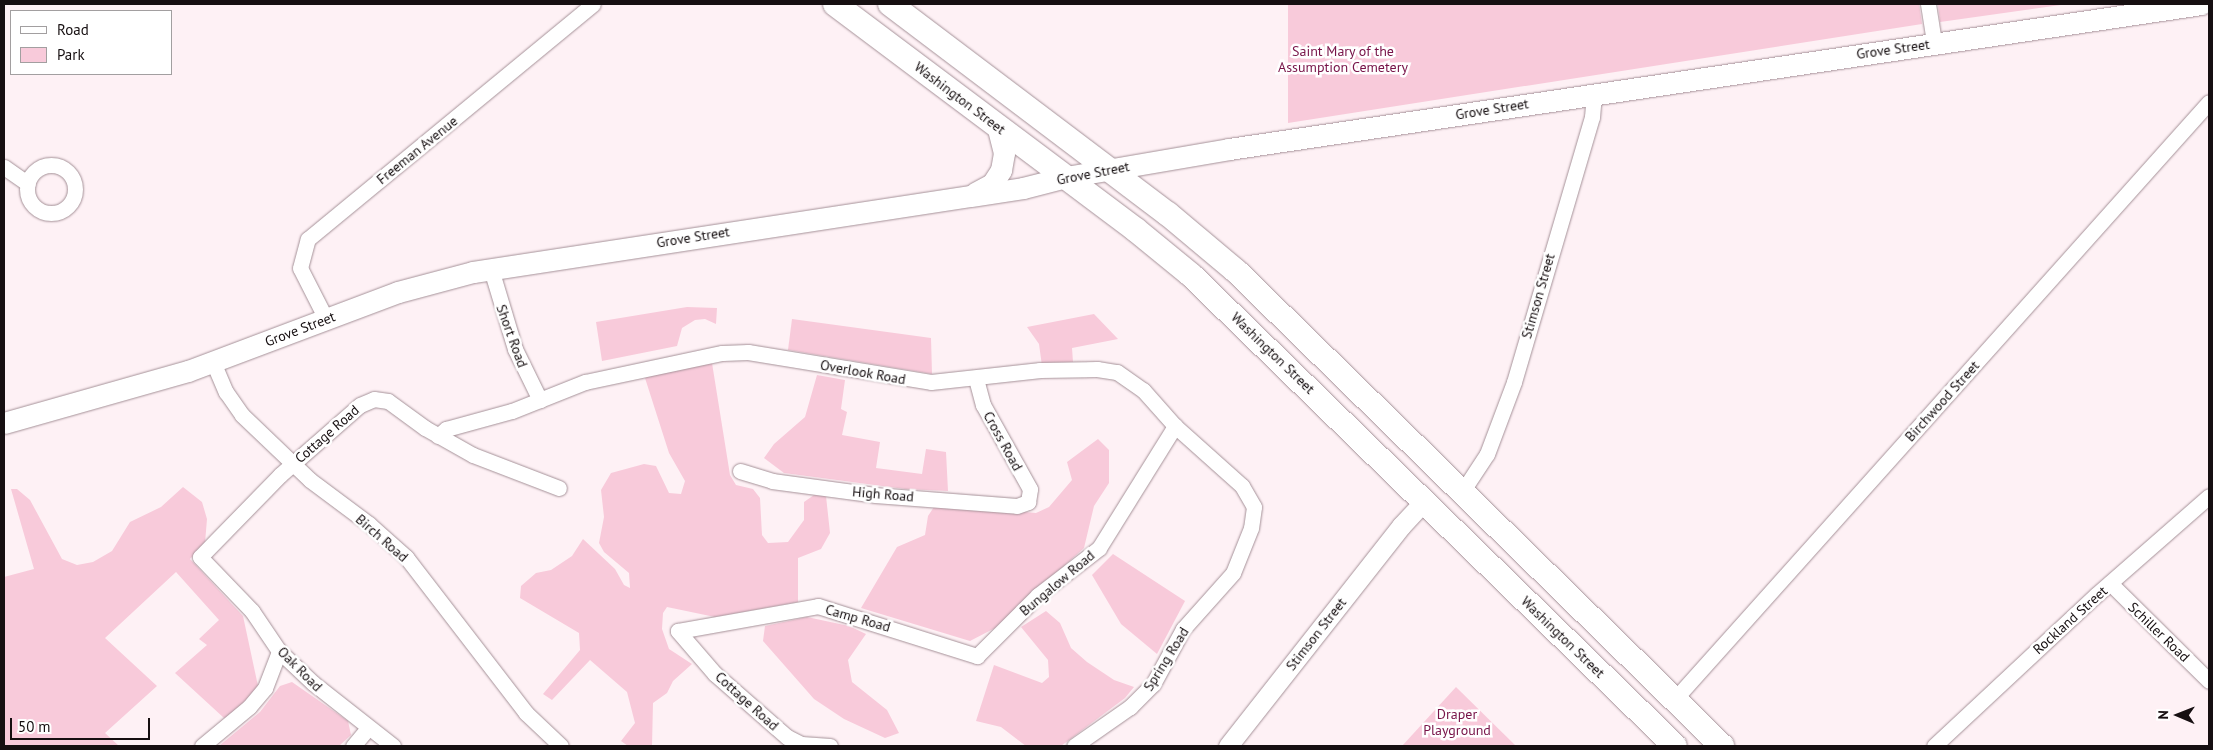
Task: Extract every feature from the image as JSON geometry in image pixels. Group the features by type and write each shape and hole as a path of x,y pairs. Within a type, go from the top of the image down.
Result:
{"main road":[{"name":"Washington Street","path":"835,4 1136,230 1216,298 1675,746"},
{"path":"890,4 1108,170 1236,271 1722,746"},
{"name":"Grove Street","path":"4,423 213,362 417,286 492,269 975,193 1022,188 1066,177 1108,170 1594,93 2201,4"},
{"path":"975,193 992,184 1001,170 1004,153 997,125"},
{"path":"1432,508 1454,484"},
{"path":"1628,700 1653,709 1674,700"}],"street":[{"name":"Freeman Avenue","path":"326,319 300,268 308,239 594,4"},
{"path":"1928,4 1934,43"},
{"name":"Stimson Street","path":"1454,484 1487,454 1514,382 1592,117 1594,93"},
{"name":"Birchwood Street","path":"1674,700 2209,102"},
{"path":"4,167 28,184"},
{"name":"Short Road","path":"492,269 515,349 540,400"},
{"name":"Overlook Road","path":"438,436 446,429 540,400 585,382 707,355 735,352 917,381 976,380 1040,370 1108,370 1126,377 1143,390 1175,426 1236,480 1251,498"},
{"name":"Birch Road","path":"213,362 226,392 242,415 292,464 406,557 526,713 561,746"},
{"name":"Cross Road","path":"976,380 983,405 1030,489 1028,502"},
{"name":"Cottage Road","path":"200,557 292,464 360,405 374,399 388,401 438,436 486,460 559,488"},
{"name":"Bungalow Road","path":"977,656 1038,595 1099,548 1175,426"},
{"name":"High Road","path":"740,471 772,481 875,495 1009,506 1028,502"},
{"name":"Rockland Street","path":"1934,746 2110,583 2209,496"},
{"name":"Spring Road","path":"1074,746 1146,693 1183,629 1233,573 1251,528 1254,507 1251,498"},
{"name":"Stimson Street","path":"1228,746 1401,526 1432,508"},
{"name":"Oak Road","path":"200,557 252,611 280,651 368,728 393,746"},
{"name":"Schiller Road","path":"2110,583 2209,680"},
{"name":"Camp Road","path":"678,631 818,606 977,656"},
{"name":"Cottage Road","path":"678,631 715,674 787,737 801,744 829,746"},
{"path":"202,746 254,701 265,688 280,651"},
{"path":"353,746 368,728"}],"green space":[{"name":"Saint Mary of the Assumption Cemetery","path":"1288,4 1919,4 1922,24 1288,123"},
{"path":"1938,4 2068,4 1940,22"},
{"path":"687,307 717,308 716,324 705,319 695,320 682,328 677,346 602,361 596,322"},
{"path":"1094,314 1118,339 1072,348 1073,362 1042,366 1039,344 1027,327"},
{"path":"792,319 931,338 932,374 788,350"},
{"path":"707,360 712,363 730,475 736,485 753,489 760,498 762,535 768,543 788,542 804,520 804,502 814,495 826,496 830,533 821,549 798,558 798,602 715,617 667,607 663,613 662,629 669,649 692,664 673,681 667,693 653,703 652,746 628,746 621,741 635,723 627,692 590,660 552,700 543,694 580,650 579,633 520,598 521,586 536,573 551,570 572,556 583,539 615,569 624,585 630,588 629,573 604,552 599,543 604,517 601,490 611,473 644,464 656,466 669,493 681,494 685,481 669,453 645,378 652,373"},
{"path":"817,375 845,380 841,409 847,412 842,435 880,442 876,468 922,474 926,449 946,452 948,491 905,489 784,473 764,458 774,444 805,417"},
{"path":"1098,439 1109,450 1109,483 1094,506 1084,548 995,628 970,641 861,608 897,547 925,535 928,516 936,504 1036,513 1049,507 1072,480 1067,462"},
{"path":"183,487 202,502 207,519 205,543 190,559 243,616 258,686 234,714 224,718 175,673 207,645 199,639 219,620 176,572 105,638 157,686 105,733 119,746 4,746 4,577 34,569 11,489 17,489 30,500 62,559 77,565 93,562 112,551 130,522 161,507"},
{"path":"1113,554 1185,601 1157,654 1121,624 1092,575"},
{"path":"1046,611 1060,623 1071,648 1087,662 1114,680 1134,687 1125,698 1061,746 1026,746 1001,727 976,721 994,665 1042,683 1049,677 1048,660 1021,627"},
{"path":"807,617 849,626 866,634 848,660 852,682 887,710 899,733 885,738 844,719 814,699 763,641 765,626"},
{"path":"292,682 348,721 351,735 339,746 219,746 260,712 280,686"},
{"name":"Draper Playground","path":"1456,687 1516,746 1402,746"}]}
